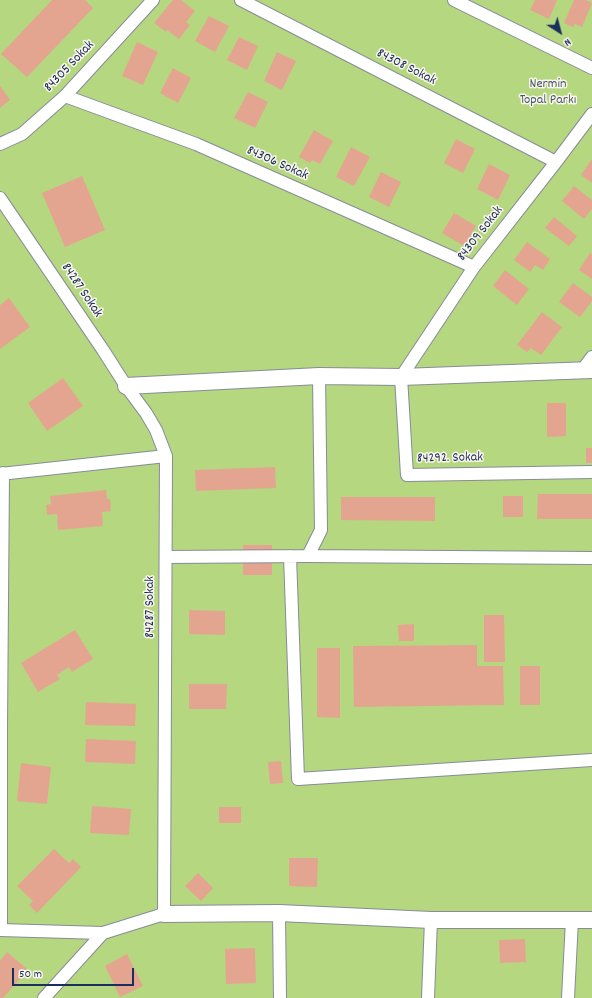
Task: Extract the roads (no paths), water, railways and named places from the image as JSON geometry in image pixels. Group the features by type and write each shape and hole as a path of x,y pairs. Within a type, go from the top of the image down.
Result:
{"street":[{"name":"84305 Sokak","path":"0,144 22,134 65,96 153,0"},
{"name":"84308 Sokak","path":"241,0 556,162"},
{"path":"454,0 592,68"},
{"name":"84306 Sokak","path":"65,96 196,144 474,267"},
{"name":"84309 Sokak","path":"401,377 474,267 592,114"},
{"name":"84287 Sokak","path":"0,198 126,386 146,413 156,430 166,456 164,914"},
{"path":"126,386 319,376 401,377 589,365"},
{"path":"308,556 321,530 319,376"},
{"name":"84292. Sokak","path":"401,377 407,475 592,472"},
{"path":"166,456 2,474 0,930 103,933 164,914 279,913 431,920 592,920"},
{"path":"290,556 298,779 592,760"},
{"path":"166,558 308,556 592,558"},
{"path":"279,913 280,998"},
{"path":"428,998 431,920"},
{"path":"568,998 572,920"},
{"path":"44,998 103,933"}],"park label":[{"name":"Nermin Topal Parkı","path":"548,94"}]}
